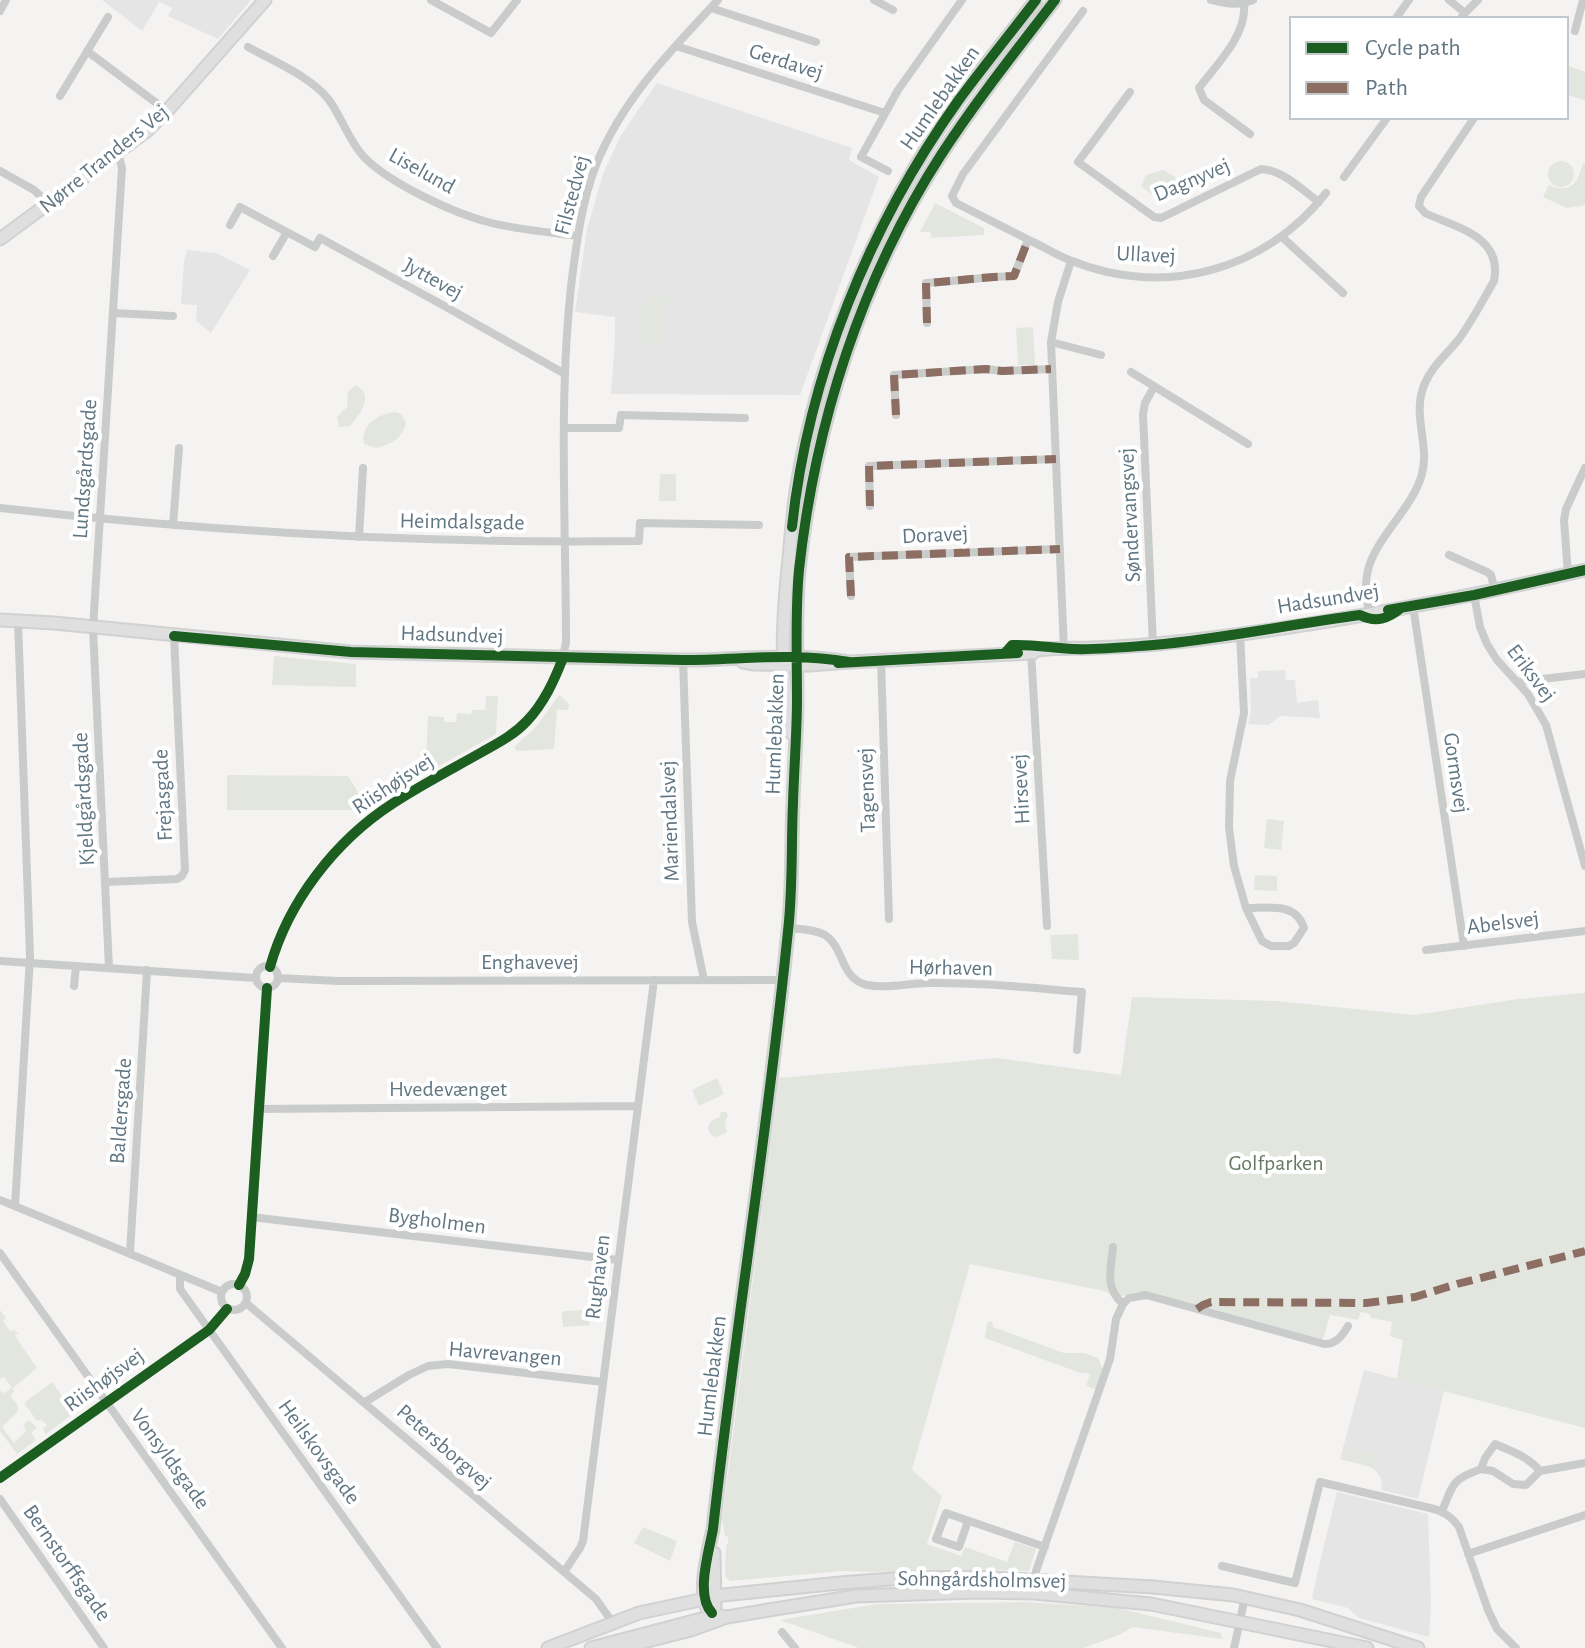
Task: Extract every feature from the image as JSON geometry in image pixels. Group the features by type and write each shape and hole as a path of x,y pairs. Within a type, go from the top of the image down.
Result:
{"street":[{"path":"0,11 6,0"},
{"name":"Nørre Tranders Vej","path":"0,239 148,130 265,0"},
{"path":"431,0 491,33 517,0"},
{"name":"Filstedvej","path":"563,658 566,643 565,374 569,304 578,236 590,183 608,139 641,86 718,0"},
{"path":"874,0 893,10"},
{"path":"888,171 861,157 898,90 962,0"},
{"name":"Humlebakken","path":"709,1597 704,1580 789,928 797,704 790,660 786,589 796,491 818,393 869,256 913,172 957,102 1036,0"},
{"name":"Humlebakken","path":"790,660 799,573 816,464 831,402 869,294 889,249 940,157 975,104 1055,0"},
{"path":"1211,0 1228,4 1244,4 1253,0"},
{"path":"1449,0 1463,15 1478,0"},
{"path":"1575,31 1583,0"},
{"path":"1244,4 1240,32 1199,88 1204,100 1250,134"},
{"path":"711,8 816,42"},
{"name":"Ullavej","path":"1083,11 963,174 953,192 956,203 1071,261 1121,275 1146,278 1172,277 1223,267 1252,255 1282,237 1326,193"},
{"path":"60,96 108,17"},
{"name":"Gerdavej","path":"676,46 885,113"},
{"name":"Liselund","path":"248,47 320,89 363,156 403,185 488,222 578,236"},
{"path":"87,51 167,111"},
{"name":"Dagnyvej","path":"1130,92 1078,162 1154,217 1161,218 1261,169 1279,173 1319,202"},
{"path":"1344,177 1386,120"},
{"path":"1369,613 1368,570 1422,476 1425,462 1419,409 1424,385 1438,361 1458,340 1494,281 1495,257 1485,242 1425,213 1419,206 1421,197 1473,120"},
{"name":"Lundsgårdsgade","path":"93,628 122,168 118,153"},
{"path":"0,171 34,190 49,204"},
{"name":"Jyttevej","path":"230,225 240,207 315,247 320,238 565,374"},
{"path":"273,256 287,232"},
{"path":"1282,237 1343,293"},
{"path":"927,323 926,283 1014,276 1028,240"},
{"path":"1068,650 1060,549 1051,342 1058,302 1071,261"},
{"path":"113,313 173,316"},
{"path":"1051,342 1101,355"},
{"path":"896,415 894,375 986,369 1051,369"},
{"path":"1131,372 1248,444"},
{"name":"Søndervangsvej","path":"1153,645 1143,414 1154,387"},
{"path":"564,428 619,428 621,415 745,418"},
{"path":"173,525 179,448"},
{"path":"870,506 869,466 1056,459"},
{"path":"359,537 363,468"},
{"path":"1568,574 1564,520 1585,468"},
{"name":"Heimdalsgade","path":"0,508 100,520 359,537 565,542 639,541 640,523 759,525"},
{"name":"Doravej","path":"851,596 849,557 1060,549"},
{"path":"1449,555 1491,575 1495,591"},
{"name":"Hadsundvej","path":"0,620 351,652 683,660 730,660 754,656 790,660 821,657 849,662 1029,652 1044,648 1068,650 1153,645 1413,606 1585,570"},
{"name":"Eriksvej","path":"1474,595 1480,627 1487,644 1533,702 1546,725 1585,866"},
{"name":"Gormsvej","path":"1413,606 1464,946"},
{"path":"15,1206 30,963 18,621"},
{"name":"Kjeldgårdsgade","path":"93,628 109,968"},
{"path":"1240,634 1244,713 1230,781 1228,825 1234,866 1246,908 1262,941 1271,946 1289,946 1304,929 1297,913 1289,909 1246,908"},
{"name":"Frejasgade","path":"106,882 177,879 185,870 174,636"},
{"name":"Hirsevej","path":"1029,652 1047,926"},
{"name":"Riishøjsvej","path":"270,967 293,911 345,843 390,805 504,740 524,724 552,686 563,658"},
{"name":"Mariendalsvej","path":"683,660 692,922 704,980"},
{"name":"Tagensvej","path":"881,660 889,919"},
{"path":"1517,682 1585,674"},
{"name":"Hørhaven","path":"789,928 826,936 836,947 848,973 865,984 956,984 1082,992 1077,1050"},
{"name":"Abelsvej","path":"1426,950 1585,931"},
{"path":"0,961 256,978"},
{"path":"74,986 76,966"},
{"path":"270,967 278,978 273,986 267,988 260,986 256,978 260,970 270,967"},
{"name":"Baldersgade","path":"130,1253 147,970"},
{"name":"Enghavevej","path":"278,978 338,981 783,980"},
{"name":"Rughaven","path":"564,1572 583,1541 654,980"},
{"path":"239,1285 249,1259 267,988"},
{"name":"Hvedevænget","path":"258,1109 638,1106"},
{"path":"0,1200 222,1292"},
{"name":"Bygholmen","path":"251,1217 618,1260"},
{"path":"1113,1247 1111,1286 1123,1304"},
{"name":"Vonsyldsgade","path":"0,1253 282,1648"},
{"name":"Heilskovsgade","path":"180,1275 180,1289 437,1648"},
{"path":"231,1284 239,1285 247,1294 246,1303 240,1309 227,1309 222,1303 222,1292 231,1284"},
{"path":"1035,1579 1110,1359 1116,1319 1129,1298 1146,1295 1324,1344 1332,1344 1342,1337 1348,1326"},
{"name":"Petersborgvej","path":"246,1303 596,1599 613,1623"},
{"name":"Riishøjsvej","path":"0,1478 209,1330 227,1309"},
{"name":"Havrevangen","path":"365,1402 418,1370 448,1364 603,1382"},
{"path":"1481,1469 1495,1444 1533,1463 1540,1471"},
{"path":"1442,1511 1452,1485 1462,1476 1481,1469 1493,1471 1513,1484 1526,1485 1540,1471 1585,1463"},
{"path":"1222,1566 1295,1583 1320,1482 1442,1511 1452,1517 1459,1527 1497,1629 1516,1648"},
{"name":"Bernstorffsgade","path":"0,1499 104,1648"},
{"path":"968,1521 959,1547 936,1539 946,1513 1045,1547"},
{"path":"1468,1554 1585,1515"},
{"name":"Sohngårdsholmsvej","path":"548,1648 639,1613 709,1597 810,1585 904,1578 976,1577 1153,1587 1245,1597 1300,1610 1418,1648"},
{"name":"Sohngårdsholmsvej","path":"620,1648 664,1638 727,1617 856,1596 975,1592 1034,1593 1180,1609 1367,1648"},
{"path":"709,1597 708,1609 727,1617"},
{"path":"1234,1648 1245,1597"},
{"path":"591,1648 703,1619 712,1613"},
{"path":"782,1632 795,1648"}],"shaded area":[{"path":"102,0 251,0 218,39 168,16 172,8 159,2 142,31"},
{"path":"657,83 852,148 849,160 879,177 800,395 611,394 615,317 575,312 587,229 603,174 621,135"},
{"path":"187,250 216,253 250,270 211,333 196,321 197,305 181,304"},
{"path":"1285,670 1286,680 1295,680 1297,703 1318,700 1320,718 1280,716 1268,725 1248,724 1251,712 1250,678 1258,678 1258,671"},
{"path":"1364,1370 1444,1391 1418,1499 1382,1490 1381,1478 1375,1470 1340,1459"},
{"path":"1337,1492 1428,1514 1429,1637 1359,1618 1348,1608 1312,1599"}],"green space":[{"path":"1569,66 1585,72 1585,100 1569,96"},
{"path":"1561,161 1570,165 1574,174 1570,183 1561,187 1552,183 1548,174 1552,165"},
{"path":"1583,163 1585,205 1567,208 1543,197 1549,185 1568,188 1572,185"},
{"path":"1163,170 1174,176 1180,189 1158,199 1141,186 1146,175"},
{"path":"935,203 984,228 984,235 932,238 930,232 920,232"},
{"path":"646,292 670,298 659,346 635,341"},
{"path":"1033,327 1035,365 1018,365 1016,328"},
{"path":"355,385 364,394 364,404 350,426 339,427 337,417 347,407 348,392"},
{"path":"401,414 406,423 399,437 376,448 364,444 363,437 368,426 382,415"},
{"path":"660,474 676,474 676,501 659,501"},
{"path":"274,656 356,664 356,687 272,685"},
{"path":"559,695 569,705 568,710 557,710 554,749 517,751 514,747 536,727"},
{"path":"486,696 498,696 496,734 416,779 412,769 426,765 428,716 444,717 444,722 456,722 457,713 471,714 472,710 485,710"},
{"path":"227,775 348,776 369,810 227,810"},
{"path":"1267,819 1284,821 1281,850 1264,848"},
{"path":"1255,875 1277,876 1277,891 1254,890"},
{"path":"1078,934 1079,960 1052,959 1050,935"},
{"name":"Golfparken","path":"1585,993 1585,1428 1397,1379 1403,1340 1390,1336 1392,1322 1371,1318 1370,1314 1361,1312 1358,1320 1330,1315 1322,1343 1148,1293 1135,1292 1119,1297 1104,1291 970,1264 912,1470 942,1496 927,1544 961,1556 965,1547 1007,1562 1015,1542 1036,1549 1029,1571 843,1571 730,1581 725,1576 728,1537 725,1536 722,1519 779,1078 997,1058 1121,1075 1132,997 1276,1001 1415,1015 1518,999"},
{"path":"717,1078 724,1094 699,1106 692,1090"},
{"path":"721,1112 728,1115 725,1122 727,1132 717,1137 711,1135 708,1129"},
{"path":"0,1310 6,1318 3,1321 10,1331 18,1333 15,1336 37,1368 13,1388 14,1392 10,1395 18,1411 2,1427 14,1443 26,1431 23,1425 29,1420 37,1428 31,1432 36,1440 17,1454 0,1431 0,1391 5,1393 12,1388 4,1377 0,1379"},
{"path":"588,1310 590,1325 563,1326 564,1311"},
{"path":"992,1321 993,1327 1064,1353 1085,1353 1098,1358 1104,1371 1098,1386 1095,1389 1086,1386 1090,1374 985,1338 987,1323"},
{"path":"52,1382 74,1413 46,1434 43,1429 47,1425 41,1419 37,1421 24,1403"},
{"path":"1351,1450 1375,1455 1372,1466 1348,1460"},
{"path":"643,1527 677,1541 670,1561 634,1543"},
{"path":"1027,1602 1118,1608 1221,1633 1222,1639 1133,1627 1083,1648 859,1648 780,1620 877,1604"}],"marked path":[{"path":"927,323 926,283 1014,276 1028,240"},
{"path":"896,415 894,375 986,369 1051,369"},
{"path":"870,506 869,466 1056,459"},
{"path":"851,596 849,557 1060,549"},
{"path":"1197,1309 1211,1302 1366,1303 1415,1297 1585,1251"}],"cycle path":[{"path":"792,527 812,414 828,358 871,250 926,149 958,101 1036,0"},
{"path":"712,1613 704,1596 705,1573 771,1081 790,915 798,586 806,515 817,461 846,354 887,252 941,155 996,76 1055,0"},
{"path":"1388,610 1474,595 1585,570"},
{"path":"1005,653 1012,645 1073,649 1123,647 1231,635 1360,615 1382,619 1401,608"},
{"path":"174,636 351,652 683,660 786,657 849,662"},
{"path":"838,663 1018,653"},
{"path":"270,967 278,943 301,897 351,836 392,804 517,730 543,699 563,658"},
{"path":"239,1285 249,1259 267,988"},
{"path":"0,1478 209,1330 227,1309"}]}
